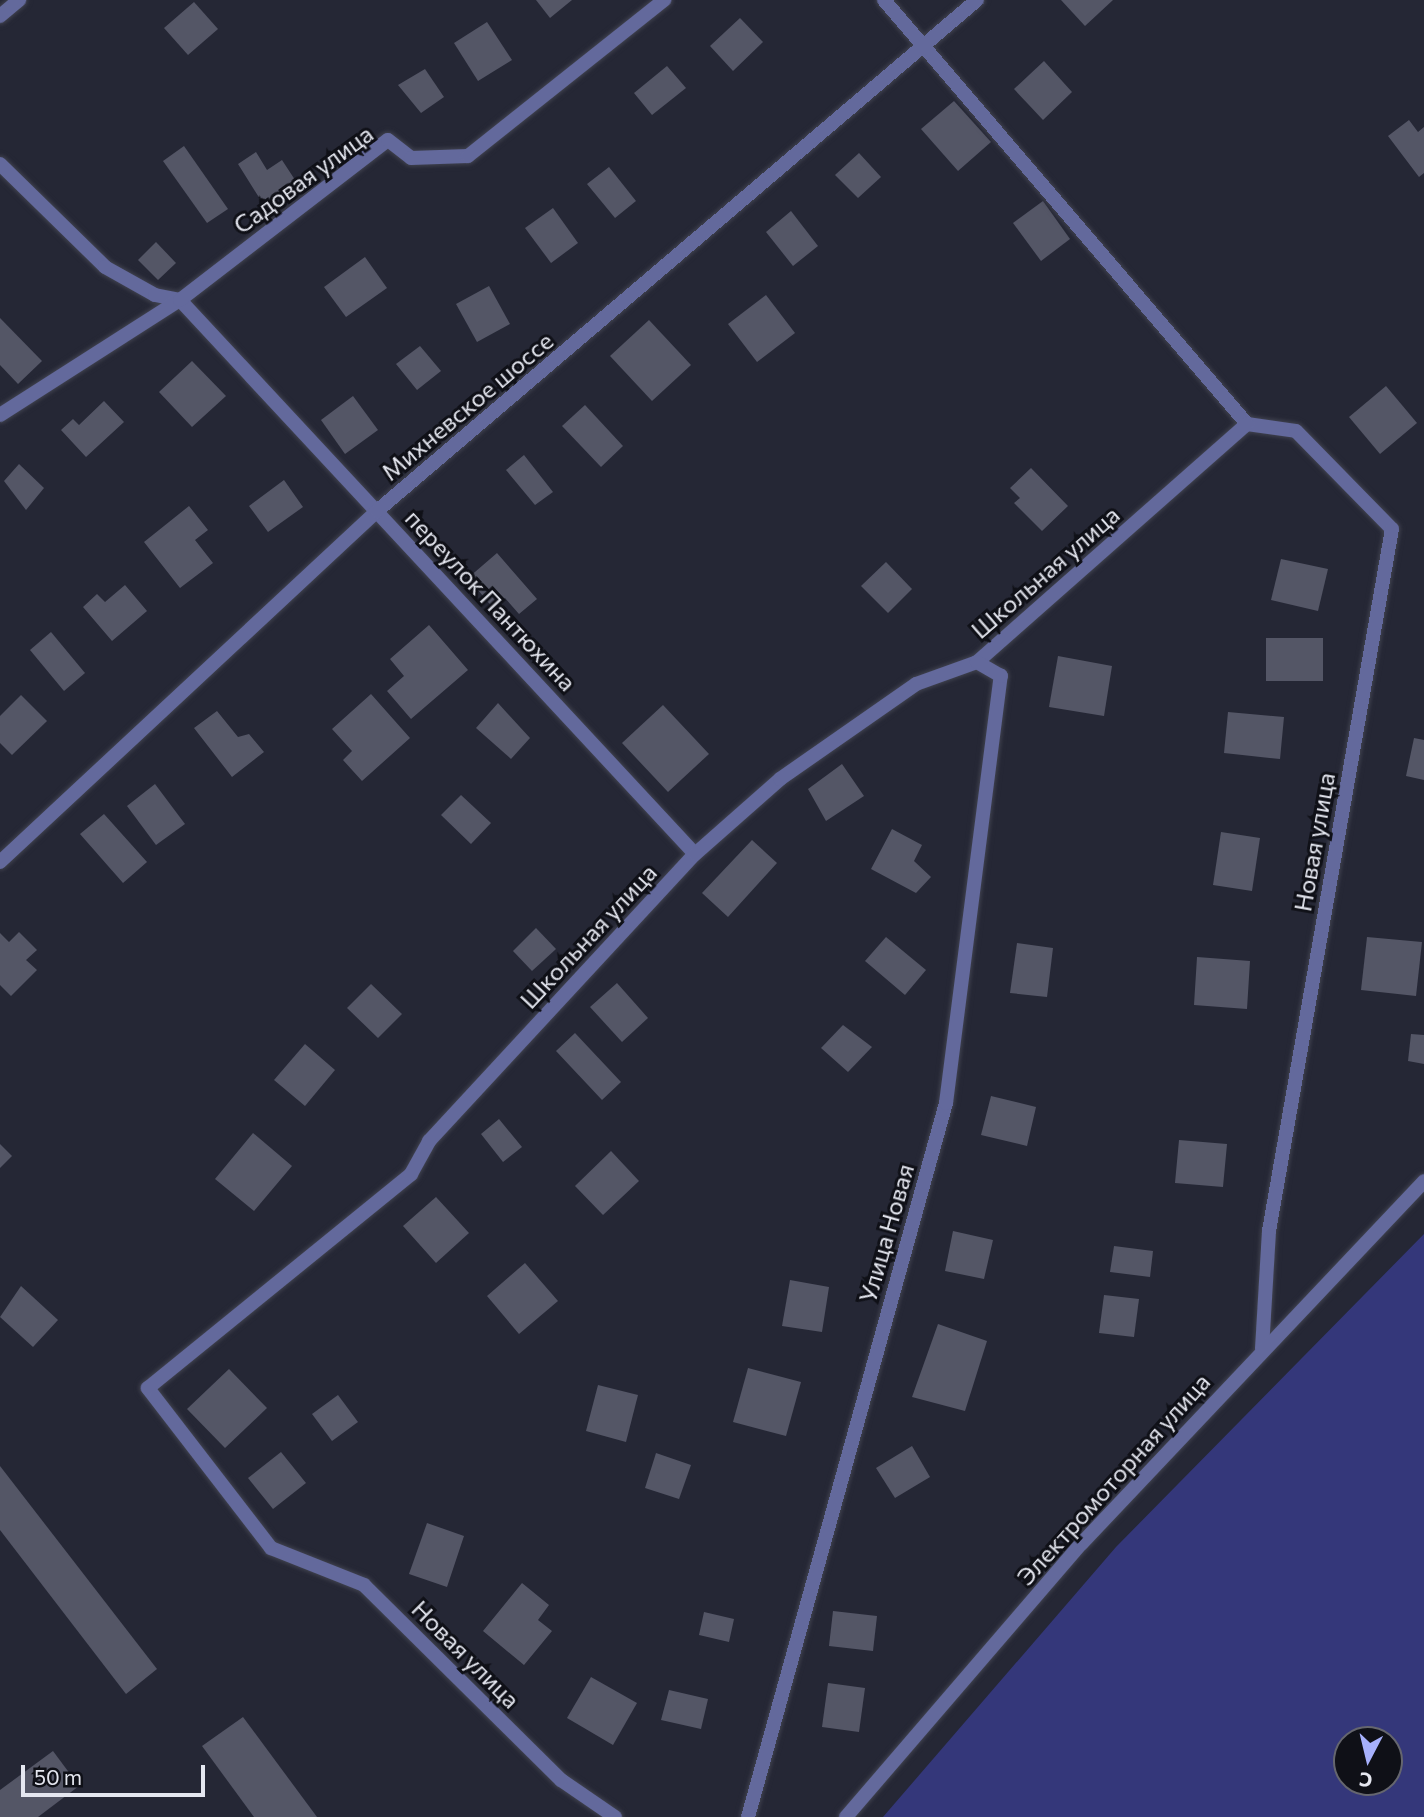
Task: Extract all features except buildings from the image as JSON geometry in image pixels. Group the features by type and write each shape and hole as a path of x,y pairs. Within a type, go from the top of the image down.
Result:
{"street":[{"path":"0,16 19,0"},
{"name":"Садовая улица","path":"0,415 180,299 388,140 411,159 468,156 664,0"},
{"path":"884,0 927,44 1247,424"},
{"name":"Михневское шоссе","path":"0,862 377,511 977,0"},
{"path":"0,164 105,267 155,295 180,299"},
{"name":"переулок Пантюхина","path":"180,299 695,854"},
{"name":"Школьная улица","path":"271,1548 148,1388 411,1174 429,1141 695,854 780,779 916,684 977,662 1247,424"},
{"name":"Новая улица","path":"1247,424 1296,431 1392,529 1269,1231 1262,1349"},
{"name":"Улица Новая","path":"748,1817 946,1103 1001,676 977,662"},
{"name":"Электромоторная улица","path":"846,1817 1082,1543 1262,1349 1424,1181"},
{"name":"Новая улица","path":"271,1548 364,1585 561,1780 615,1817"}],"shaded area":[{"path":"1424,1234 1424,1817 883,1817 1116,1547"}]}
